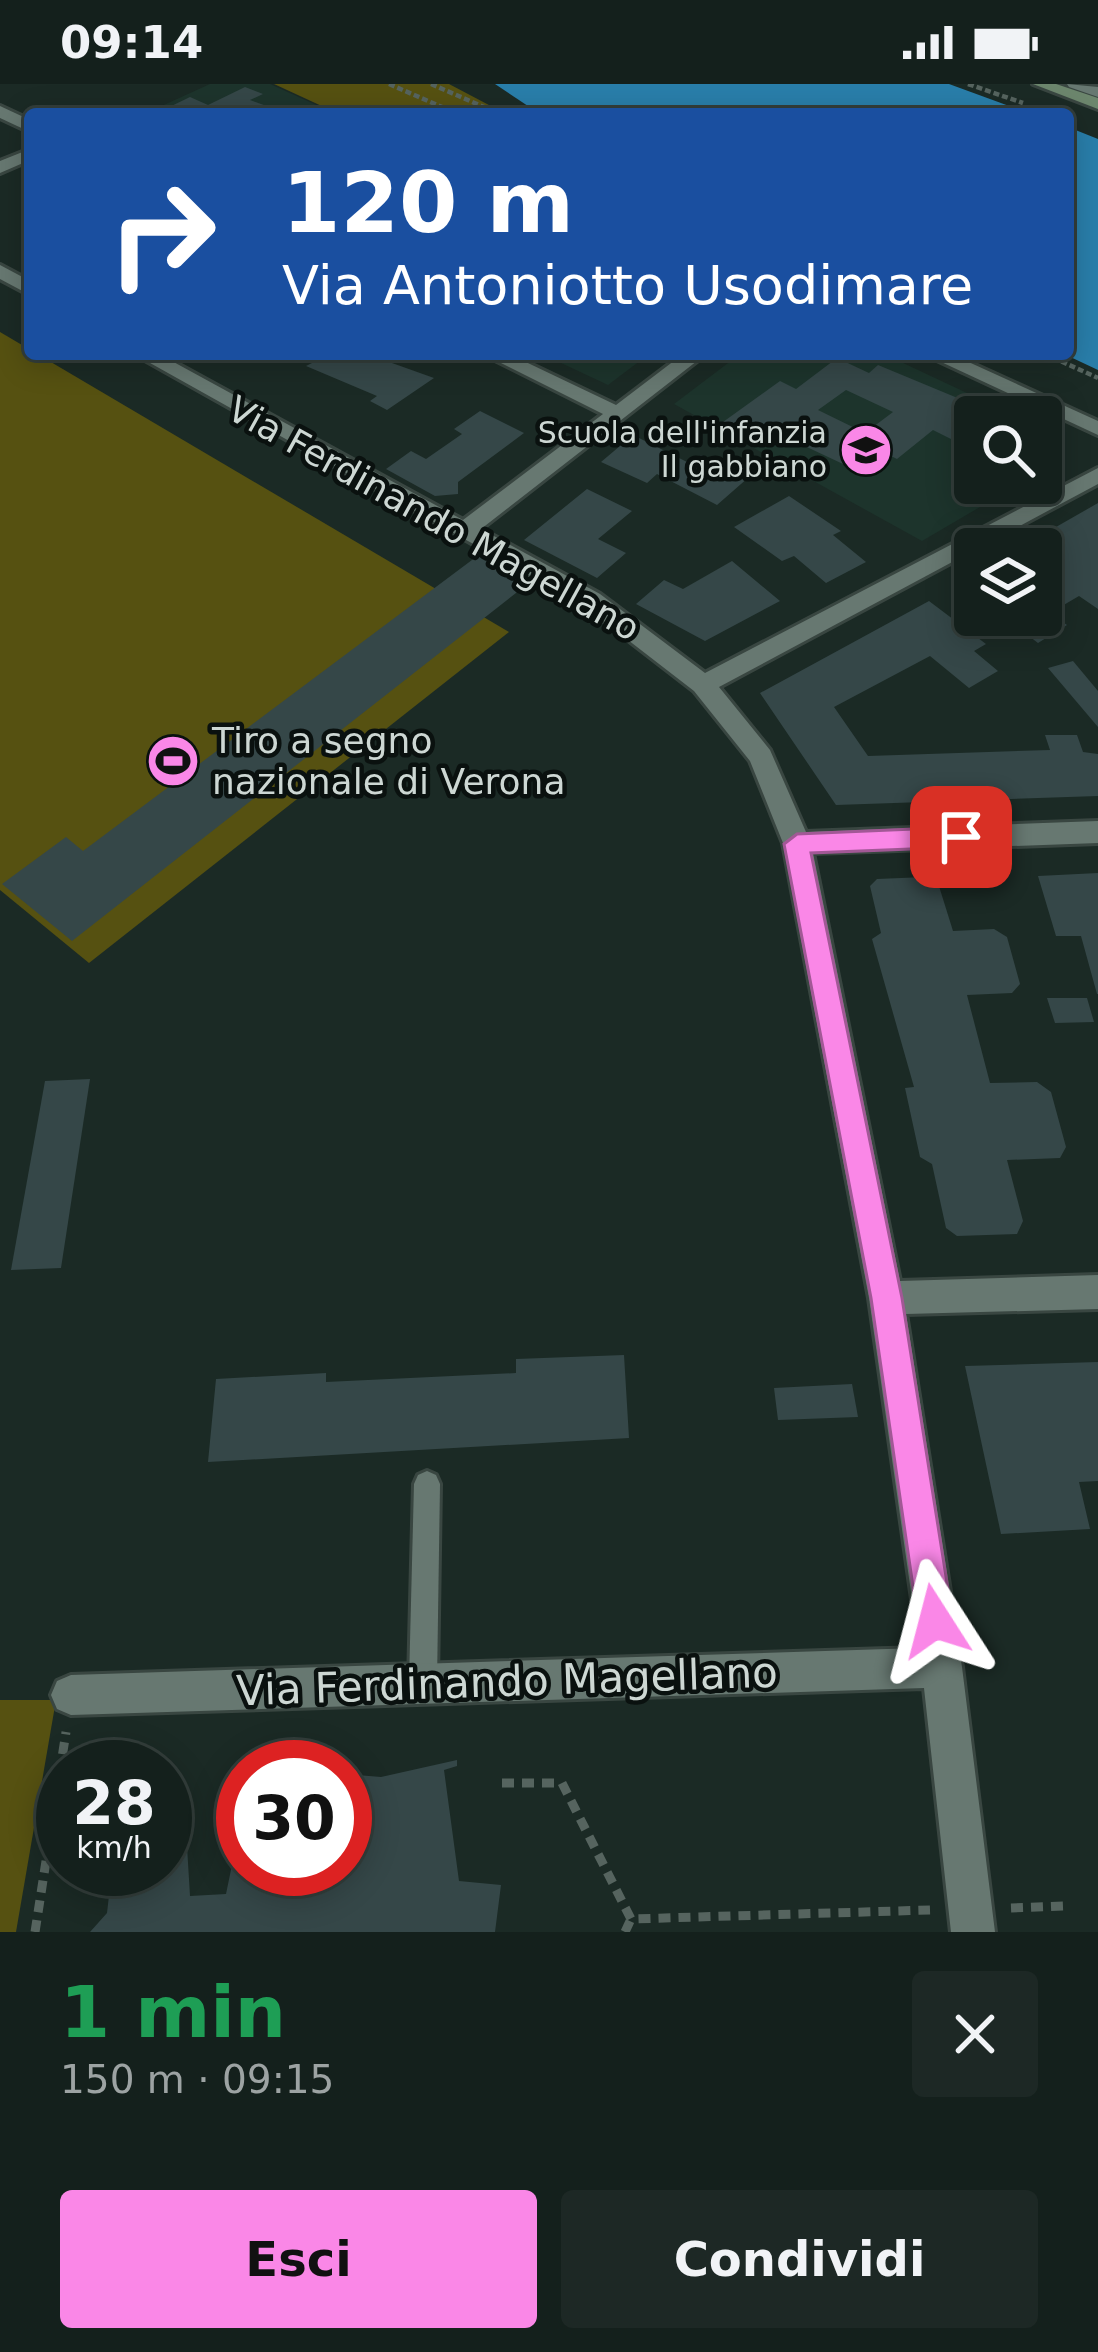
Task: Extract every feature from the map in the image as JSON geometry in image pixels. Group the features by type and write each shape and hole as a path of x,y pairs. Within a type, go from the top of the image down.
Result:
{"street":[{"path":"1041,84 1098,104"},
{"path":"1075,84 1098,92"},
{"name":"Via Ferdinando Magellano","path":"156,360 592,600 650,639 703,686 761,757 797,844 886,1298 942,1667 971,1921"},
{"path":"506,360 617,413"},
{"path":"466,529 688,360"},
{"path":"947,360 1098,429"},
{"path":"703,686 1098,475"},
{"path":"797,844 1098,832"},
{"path":"886,1298 1098,1292"},
{"name":"Via Ferdinando Magellano","path":"71,1695 942,1667"}],"lane":[{"path":"423,1682 427,1484"}],"path":[{"path":"388,84 444,108"},
{"path":"431,84 486,108"},
{"path":"968,84 1032,106"},
{"path":"1059,360 1098,378"},
{"path":"35,1932 71,1695"},
{"path":"502,1783 562,1784 631,1918"},
{"path":"631,1918 971,1921 1064,1906"},
{"path":"625,1932 631,1918"}],"shaded area":[{"path":"210,84 270,84 323,108 157,108"},
{"path":"274,84 449,84 495,108 326,108"},
{"name":"Tiro a segno nazionale di Verona","path":"0,332 24,346 24,360 48,360 509,632 89,963 0,890"},
{"path":"555,360 641,360 608,385"},
{"name":"Scuola dell'infanzia Il gabbiano","path":"732,360 897,360 973,396 954,396 954,504 985,504 922,541 674,404"},
{"path":"0,1700 56,1700 49,1740 36,1740 36,1816 16,1932 0,1932"}],"water":[{"path":"495,84 949,84 1015,108 531,108"},
{"path":"1074,129 1098,139 1098,370 1074,359"}],"building":[{"path":"245,87 263,94 250,100 272,108 167,108 190,97 208,105"},
{"path":"310,360 397,360 392,363 434,378 387,410 370,401 377,396 306,366 314,362"},
{"path":"834,360 869,373 878,365 954,397 954,440 933,430 897,459 883,452 860,472 777,433 765,443 723,422 780,381 796,389","holes":["846,390 893,412 865,433 818,410"]},
{"path":"480,411 524,433 458,482 458,494 435,496 386,469 411,451 426,459 462,434 454,429"},
{"path":"633,435 691,464 701,455 749,477 717,505 657,474 647,483 601,462"},
{"path":"587,489 632,511 598,539 626,553 597,578 524,540"},
{"path":"789,496 841,531 833,535 866,562 826,583 794,556 782,561 734,527"},
{"path":"1098,503 1098,609 1079,596 1062,606 1062,528 1054,528"},
{"path":"480,554 530,582 72,941 2,884 66,837 83,851"},
{"path":"732,561 780,601 705,641 636,604 664,580 683,589"},
{"path":"929,601 954,620 954,636 975,636 986,644 974,651 998,671 969,688 930,656 834,707 868,756 1050,750 1045,735 1077,735 1083,752 1098,754 1098,796 836,805 760,693"},
{"path":"1073,661 1098,691 1098,727 1048,668"},
{"path":"1098,873 1097,994 1081,936 1056,936 1038,876"},
{"path":"925,877 938,883 953,931 994,929 1007,937 1020,984 1012,993 967,995 990,1083 1037,1082 1051,1092 1066,1147 1060,1158 1007,1160 1023,1221 1017,1234 957,1236 946,1228 932,1164 920,1157 905,1088 914,1087 872,939 881,933 870,886 877,879"},
{"path":"1047,998 1087,998 1094,1022 1055,1023"},
{"path":"90,1079 61,1268 11,1270 45,1081"},
{"path":"624,1355 629,1438 208,1462 216,1379 326,1373 326,1382 516,1373 516,1359"},
{"path":"1098,1362 1098,1481 1079,1482 1090,1529 1001,1534 965,1366"},
{"path":"852,1384 858,1417 778,1420 774,1388"},
{"path":"457,1760 457,1766 444,1770 459,1881 501,1885 495,1932 90,1932 107,1913 109,1896 372,1896 372,1776"}],"place":[{"name":"Scuola dell'infanzia Il gabbiano","path":"866,450"},
{"name":"Tiro a segno nazionale di Verona","path":"173,761"}],"route":[{"path":"935,1621 886,1298 797,844 961,837"}]}
